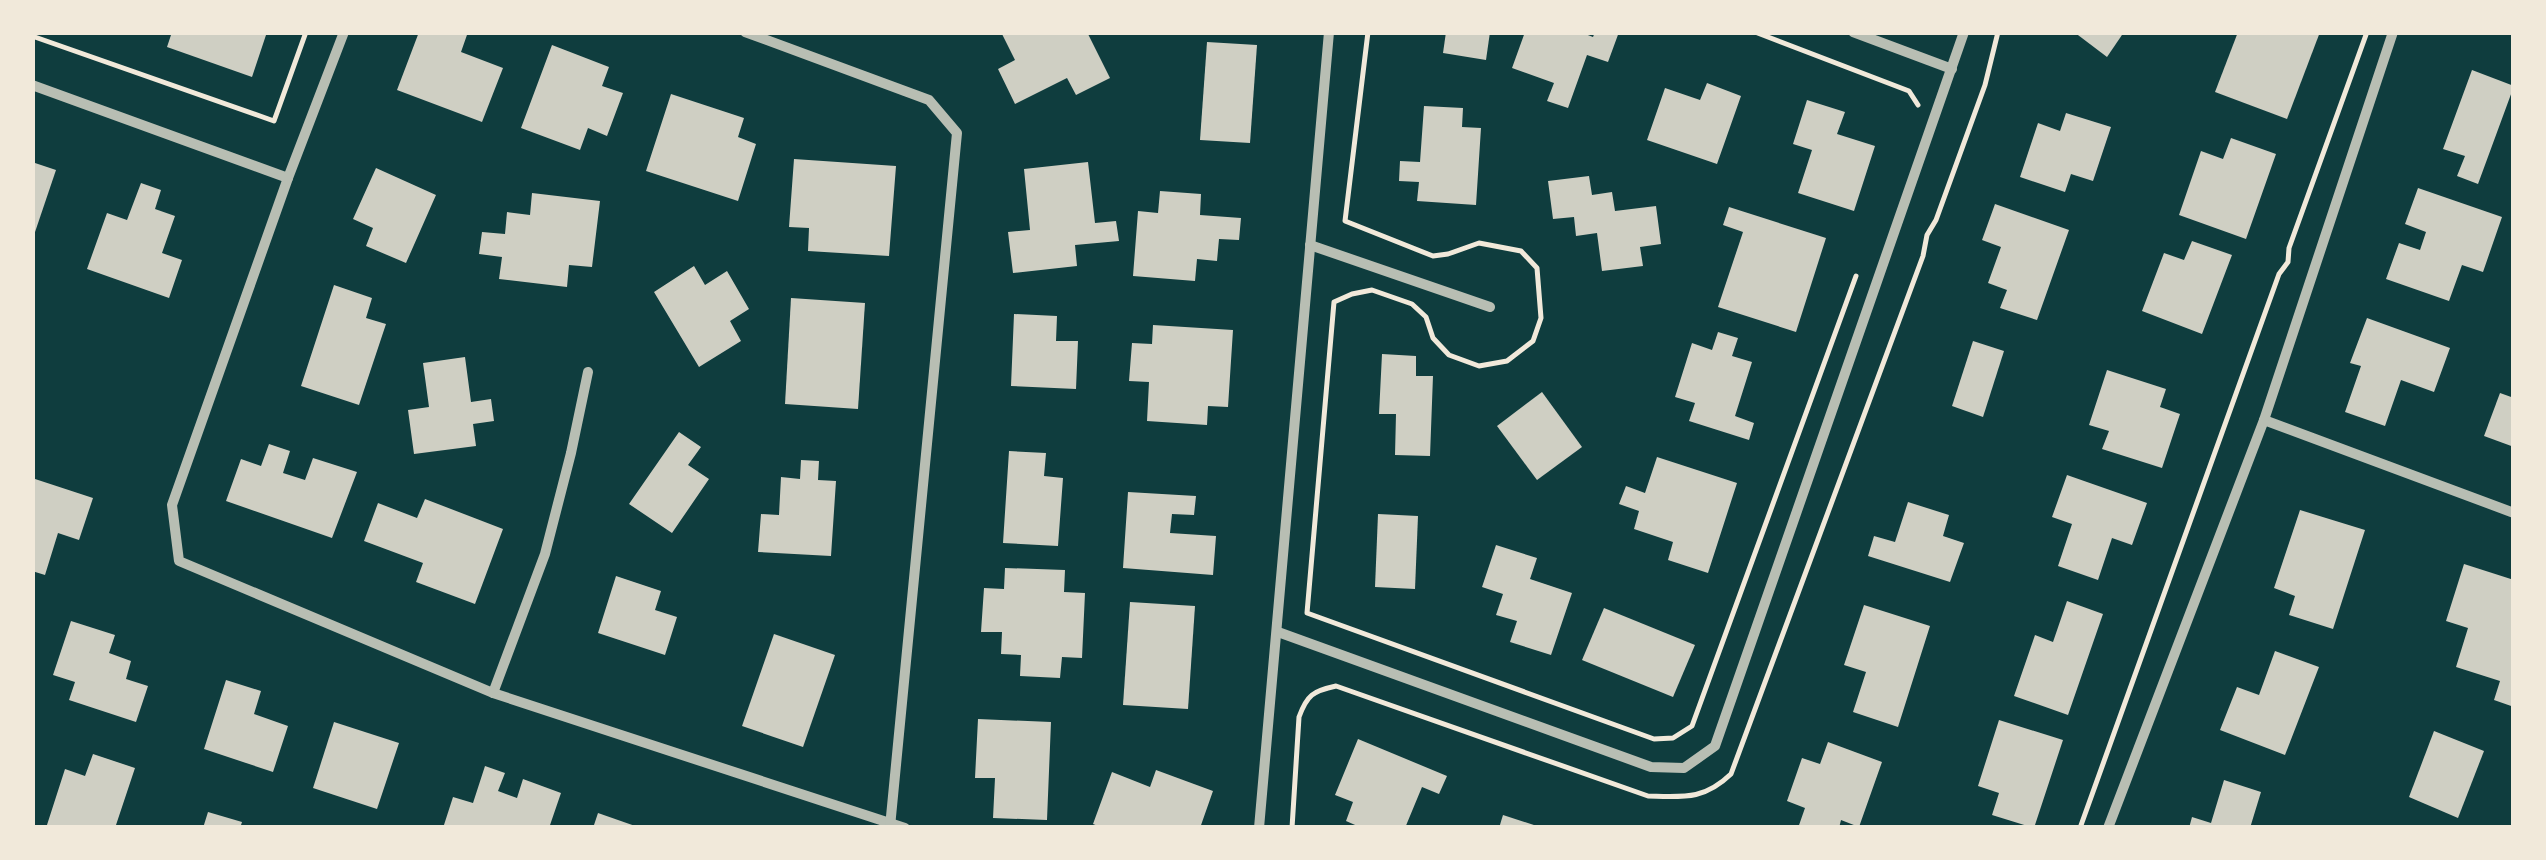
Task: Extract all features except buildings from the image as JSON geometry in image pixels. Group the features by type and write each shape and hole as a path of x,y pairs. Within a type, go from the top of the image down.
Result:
{"street":[{"path":"344,32 172,505 179,562 493,693 904,828"},
{"path":"745,32 929,100 957,133 890,825"},
{"path":"1259,828 1329,32"},
{"path":"1853,32 1952,69"},
{"path":"1278,632 1651,768 1684,768 1715,746 1964,32"},
{"path":"2108,828 2264,420 2393,32"},
{"path":"32,85 288,178"},
{"path":"1310,245 1490,307"},
{"path":"493,693 546,554 588,372"},
{"path":"2264,420 2514,513"}],"path":[{"path":"32,36 274,121 306,32"},
{"path":"1368,32 1345,220 1433,256 1479,243 1521,251 1537,268 1541,318 1533,341 1507,361 1479,366 1449,356 1433,338 1426,317 1412,304 1372,290 1334,302 1307,613 1654,739 1673,738 1692,726 1858,270"},
{"path":"1755,32 1909,91 1918,106"},
{"path":"1292,828 1299,717 1316,690 1336,686 1648,796 1682,797 1714,790 1731,774 1985,85 1998,32"},
{"path":"2080,828 2280,274 2288,262 2289,248 2368,32"}]}
